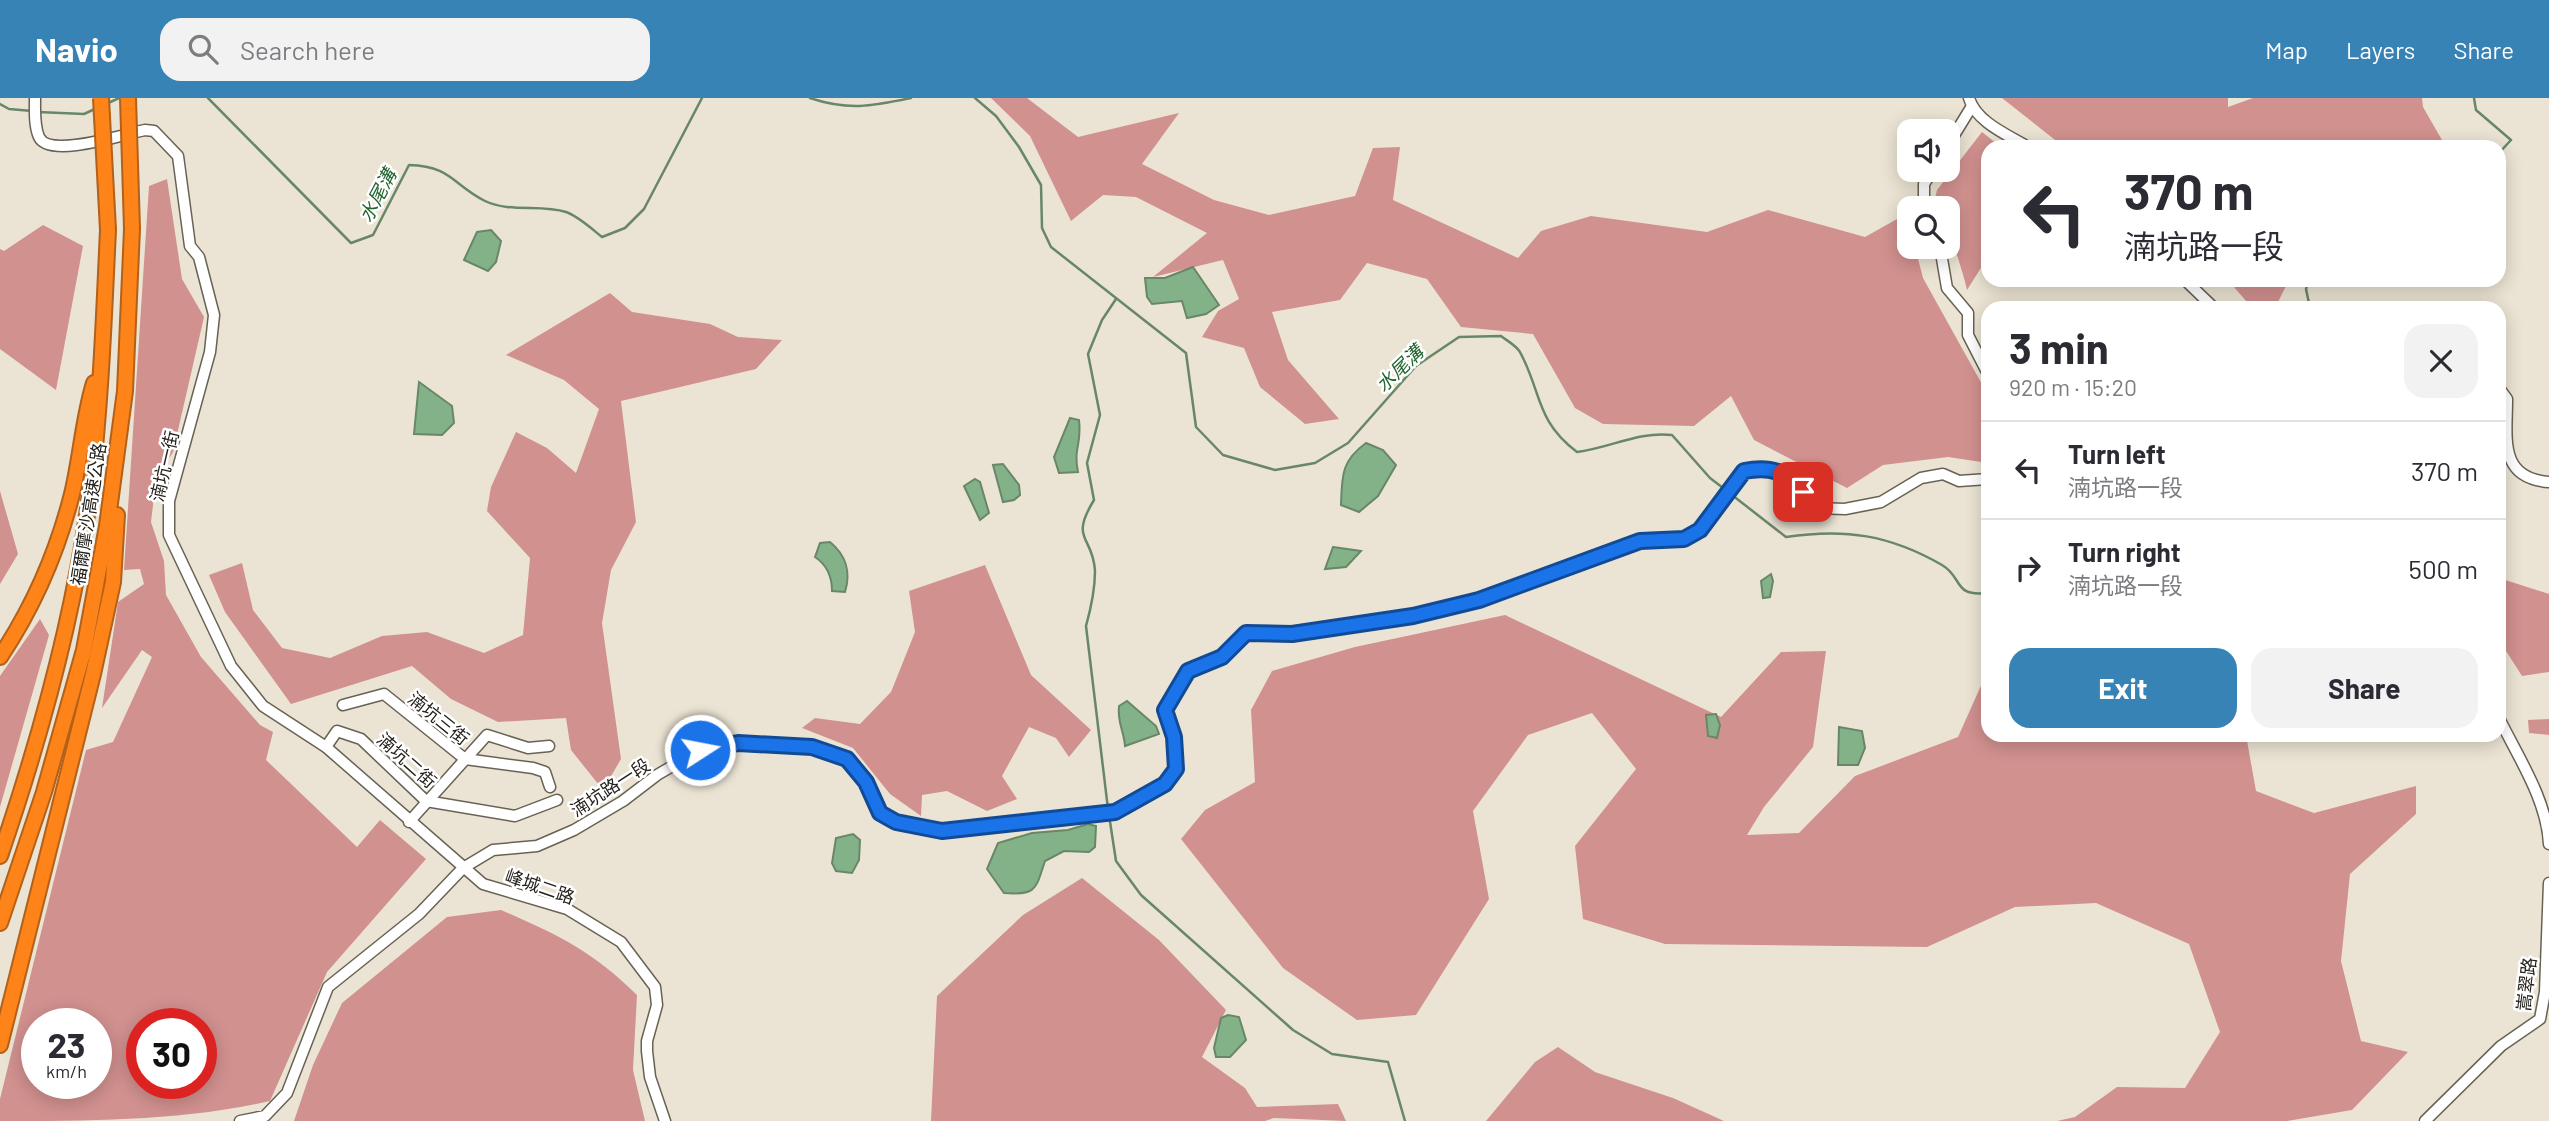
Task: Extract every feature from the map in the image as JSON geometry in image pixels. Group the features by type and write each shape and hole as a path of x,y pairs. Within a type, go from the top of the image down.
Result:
{"highway":[{"name":"福爾摩沙高速公路","path":"0,856 32,762 67,622 91,486 102,358 107,230 101,98"},
{"name":"福爾摩沙高速公路","path":"0,923 44,792 84,650 107,526 125,391 132,229 128,98"},
{"path":"0,657 25,620 55,555 73,492 87,407 102,358"},
{"path":"0,1045 74,754 113,582 125,391"},
{"path":"0,1021 25,941"}],"street":[{"name":"湳坑一街","path":"35,98 37,129 40,139 46,144 62,148 145,130 154,131 166,140 178,156 190,246 199,257 214,315 210,352 169,501 169,535 231,666 264,706 326,747 463,868"},
{"path":"1960,122 1970,102 1986,121 2017,140"},
{"path":"1942,259 1947,288 1968,313 1968,335 1981,360"},
{"path":"2192,287 2207,301"},
{"path":"2506,398 2506,419"},
{"path":"2506,442 2515,468 2522,475 2549,482"},
{"name":"湳坑路一段","path":"240,1121 265,1116 287,1093 328,987 419,914 463,868 493,850 537,846 574,830 700,750 738,743 812,747 847,759 866,782 880,813 896,822 942,831 1115,812 1165,784 1176,769 1174,737 1165,710 1188,671 1222,657 1246,633 1292,634 1413,616 1479,600 1640,541 1684,539 1700,530 1744,471 1763,467 1791,475 1816,508 1845,509 1881,502 1921,478 1943,474 1959,481 1981,479"},
{"name":"湳坑三街","path":"343,705 384,694 465,759 533,768 545,772 550,787"},
{"name":"湳坑二街","path":"326,747 337,731 360,739 426,801 515,816 557,800"},
{"path":"2506,733 2541,806 2548,828 2549,844"},
{"path":"409,822 487,735 528,748 549,746"},
{"name":"峰城二路","path":"463,868 483,884 567,909 621,942 650,977 657,1005 647,1041 647,1051 650,1077 665,1121"},
{"name":"嵩翠路","path":"2424,1121 2501,1046 2539,1019 2545,992 2549,883"}],"shaded area":[{"path":"991,98 1027,98 1078,137 1179,113 1142,164 1214,200 1269,215 1355,196 1373,148 1400,147 1393,200 1518,258 1541,231 1591,216 1707,232 1768,210 1865,237 1897,219 1897,259 1918,259 1923,278 1981,382 1981,462 1948,457 1883,465 1847,488 1754,440 1731,396 1694,426 1603,424 1575,408 1533,334 1461,327 1427,279 1367,263 1340,300 1272,312 1288,360 1339,419 1305,424 1260,387 1244,348 1202,337 1218,311 1239,299 1223,260 1153,277 1207,233 1136,197 1103,195 1071,221 1030,136"},
{"path":"2002,98 2228,98 2228,107 2253,98 2422,98 2423,107 2442,140 2055,140"},
{"path":"1982,132 1992,140 1981,140 1981,268 1967,290 1958,259 1960,259 1960,196 1936,196 1943,182 1960,182 1960,160"},
{"path":"167,179 182,279 204,317 173,452 156,480 151,522 164,561 166,595 201,657 260,725 273,732 266,760 357,847 380,820 426,859 327,972 270,1101 170,1116 0,1121 0,1099 21,1014 21,1099 112,1099 112,1008 22,1008 86,750 113,742 152,657 142,650 102,708 118,602 144,584 140,569 124,570 149,186"},
{"path":"43,225 83,246 56,390 0,349 0,249 4,251"},
{"path":"491,230 501,241 496,262 488,271 464,260 477,232"},
{"path":"1193,267 1219,305 1206,314 1187,318 1182,301 1152,304 1147,297 1145,278 1165,278"},
{"path":"2234,287 2286,287 2278,301 2246,301"},
{"path":"610,293 632,312 710,324 738,337 782,340 756,369 621,401 636,522 611,570 602,623 621,759 603,790 571,750 566,718 498,722 451,699 412,666 291,704 225,612 209,575 242,563 253,610 282,648 330,658 382,636 427,632 484,653 523,635 530,558 487,511 491,487 516,432 547,448 576,473 599,409 564,380 506,355"},
{"path":"419,382 452,406 454,423 442,435 414,434"},
{"path":"1070,418 1079,420 1076,458 1078,472 1059,473 1054,457"},
{"path":"1366,443 1383,450 1396,465 1378,496 1359,512 1341,505 1342,486 1347,463"},
{"path":"1003,464 1019,485 1020,495 1014,500 1003,502 993,465"},
{"path":"975,479 980,482 989,513 980,520 964,486"},
{"path":"0,491 18,554 0,584"},
{"path":"830,542 846,565 848,578 845,592 832,591 828,571 815,557 820,543"},
{"path":"1333,547 1361,551 1346,567 1325,569"},
{"path":"985,565 1031,675 1091,730 1069,757 1056,738 1029,727 1002,776 1017,799 987,811 947,791 922,795 921,816 890,794 853,748 802,728 815,718 860,724 891,692 915,632 909,591"},
{"path":"1771,574 1773,581 1770,597 1763,598 1761,581"},
{"path":"2506,580 2549,594 2549,672 2522,676 2506,651"},
{"path":"1505,615 1721,717 1781,652 1826,651 1813,747 1764,807 1747,835 1799,833 1855,776 1958,737 1981,686 1981,742 2247,742 2256,791 2314,813 2416,786 2416,814 2350,874 2341,961 2361,1041 2408,1052 2352,1110 2287,1121 2057,1121 2075,1117 2117,1087 2185,1088 2220,1032 2189,944 2096,903 2015,907 1927,947 1665,944 1583,919 1575,846 1636,769 1592,713 1528,735 1473,811 1489,899 1416,1015 1357,1020 1283,968 1181,839 1205,810 1255,782 1251,710 1272,671 1355,647"},
{"path":"40,619 49,635 0,807 0,676"},
{"path":"1127,701 1156,726 1159,734 1125,746 1119,706"},
{"path":"1716,714 1720,725 1717,738 1708,736 1706,715"},
{"path":"2549,719 2549,735 2529,733 2528,720"},
{"path":"1839,727 1862,731 1865,748 1858,765 1838,765"},
{"path":"1088,824 1096,826 1095,847 1089,852 1064,851 1045,861 1037,883 1030,891 1004,893 987,869 998,843 1032,833 1068,830"},
{"path":"853,834 860,840 859,860 852,873 836,871 832,863 836,838"},
{"path":"1082,878 1159,940 1226,1010 1202,1057 1245,1088 1257,1107 1338,1104 1346,1121 1274,1118 1265,1121 931,1121 937,996 1023,915"},
{"path":"501,910 589,955 637,995 633,1070 645,1121 294,1121 313,1065 342,1003 447,917"},
{"path":"1228,1015 1239,1017 1246,1040 1230,1057 1216,1057 1214,1048 1221,1018"},
{"path":"1558,1047 1595,1072 1673,1098 1724,1121 1486,1121 1535,1062"}],"waterway":[{"name":"水尾溝","path":"106,104 119,98"},
{"name":"水尾溝","path":"208,98 351,243 373,235 409,165 423,166 443,173 474,195 495,205 566,212 602,237 625,228 644,209 702,98"},
{"name":"水尾溝","path":"810,98 849,106 911,98"},
{"name":"水尾溝","path":"975,98 996,116 1019,147 1041,185 1042,228 1051,247 1186,353 1196,427 1223,455 1275,470 1315,463 1348,443 1416,366 1459,337 1501,336 1520,351 1547,418 1564,441 1577,452 1648,435 1672,435 1710,478 1727,491"},
{"name":"水尾溝","path":"2474,98 2476,110 2511,140 2506,145"},
{"name":"水尾溝","path":"0,104 9,109 32,111"},
{"name":"水尾溝","path":"38,112 84,114 97,108"},
{"name":"水尾溝","path":"2307,287 2309,301"},
{"path":"1108,809 1086,626 1095,571 1084,537 1083,523 1094,500 1087,463 1100,415 1088,354 1102,320 1116,299"},
{"name":"水尾溝","path":"1732,495 1786,537 1828,533 1867,536 1885,541 1942,565 1963,589 1981,593"},
{"path":"1109,815 1116,861 1141,895 1293,1030 1332,1054 1388,1062 1405,1121"}],"route":[{"path":"700,750 738,743 812,747 847,759 866,782 880,813 896,822 942,831 975,825 1000,826 1115,812 1165,784 1176,769 1178,756 1165,710 1188,671 1222,657 1246,633 1292,634 1413,616 1479,600 1640,541 1684,539 1700,530 1744,471 1763,467 1791,475 1803,492"}]}
